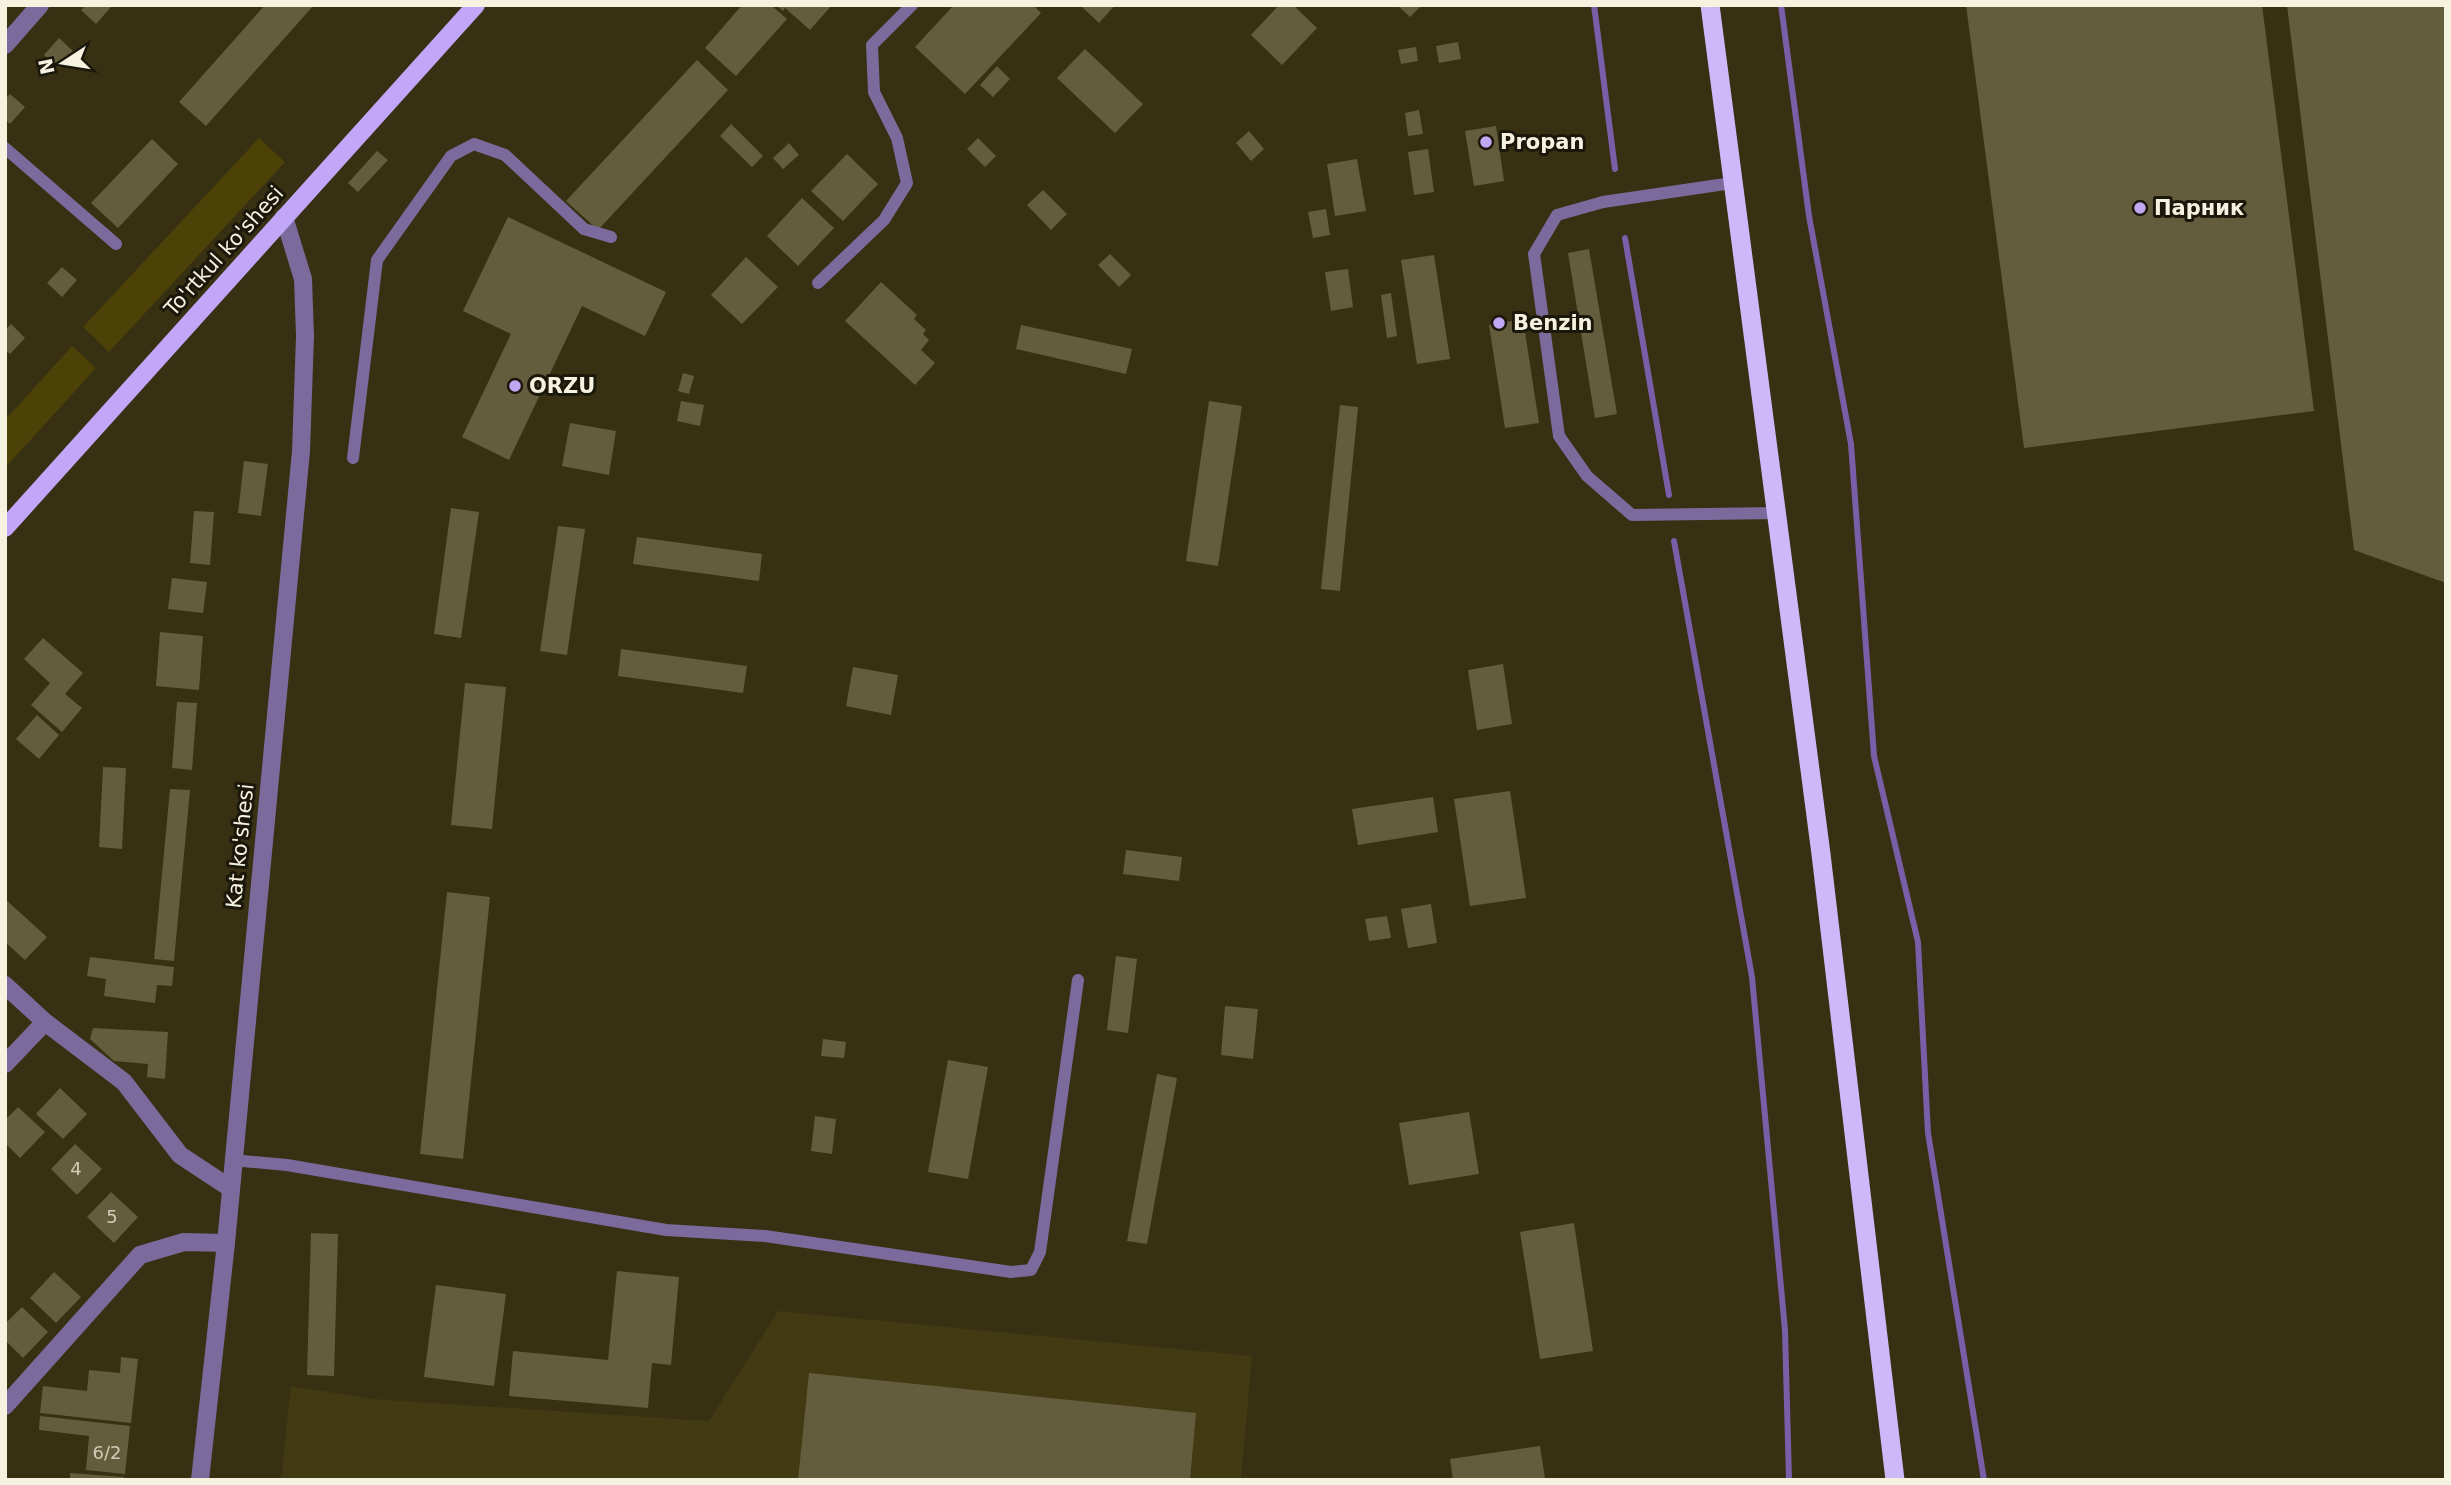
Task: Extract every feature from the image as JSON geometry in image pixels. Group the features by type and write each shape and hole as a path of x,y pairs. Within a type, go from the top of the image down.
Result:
{"highway":[{"path":"1710,5 1778,513 1895,1480"}],"main road":[{"name":"To'rtkul ko'shesi","path":"5,528 477,5"}],"street":[{"path":"5,46 40,5"},
{"name":"Kat ko'shesi","path":"200,1480 226,1243 301,451 305,336 303,279 284,218"},
{"path":"5,985 45,1021 124,1082 180,1155 230,1188"},
{"path":"5,1064 45,1021"},
{"path":"5,1406 140,1255 184,1242 226,1243"}],"lane":[{"path":"818,283 884,220 907,183 897,138 874,92 872,45 912,5"},
{"path":"353,458 376,260 451,156 474,145 505,155 584,229 611,237"},
{"path":"5,148 116,244"},
{"path":"1732,183 1603,202 1557,215 1534,254 1559,436 1587,476 1632,515 1778,513"},
{"path":"232,1160 287,1165 666,1230 765,1236 1011,1272 1031,1270 1040,1252 1078,980"}],"shaded area":[{"path":"259,138 285,162 109,352 83,327"},
{"path":"72,346 96,368 5,468 5,420"},
{"path":"778,1311 1252,1356 1241,1480 281,1480 291,1386 373,1399 709,1421"}],"building":[{"path":"86,5 111,7 96,24 81,10"},
{"path":"265,5 314,5 206,126 179,102"},
{"path":"742,5 771,5 787,19 736,76 705,48"},
{"path":"776,5 832,5 810,30 785,8 783,11"},
{"path":"954,5 1033,5 1041,13 965,94 915,47"},
{"path":"1080,5 1115,5 1099,23"},
{"path":"1279,5 1293,5 1317,28 1282,65 1251,35"},
{"path":"1397,5 1422,5 1410,17"},
{"name":"Парник","path":"1966,5 2262,5 2314,411 2024,448"},
{"path":"2287,5 2446,5 2446,583 2354,550"},
{"path":"59,38 74,52 59,68 44,55"},
{"path":"1458,42 1461,59 1439,63 1436,46"},
{"path":"1416,47 1418,61 1401,64 1398,50"},
{"path":"1085,49 1143,104 1115,133 1057,78"},
{"path":"697,60 728,90 598,230 566,201"},
{"path":"997,66 1010,79 993,97 980,85"},
{"path":"10,94 25,107 10,124 5,119 5,99"},
{"path":"1419,110 1423,134 1408,136 1405,113"},
{"path":"731,124 763,156 752,167 720,136"},
{"path":"1496,126 1504,181 1474,186 1465,131"},
{"path":"1249,131 1264,149 1251,161 1236,143"},
{"path":"978,138 996,156 985,167 967,149"},
{"path":"152,139 178,164 118,228 91,203"},
{"path":"789,143 799,155 783,169 773,158"},
{"path":"1428,149 1434,192 1414,195 1408,152"},
{"path":"377,151 388,160 358,192 348,183"},
{"path":"847,154 878,184 843,221 811,191"},
{"path":"1357,159 1366,211 1335,216 1327,164"},
{"path":"1043,190 1067,214 1051,230 1027,205"},
{"path":"802,198 834,228 798,266 767,236"},
{"path":"1326,209 1330,235 1313,238 1308,212"},
{"name":"ORZU","path":"508,217 666,292 645,336 582,306 509,460 462,437 511,334 463,311"},
{"path":"1589,249 1617,414 1595,418 1568,253"},
{"path":"1110,254 1131,275 1119,287 1098,265"},
{"path":"1434,255 1450,359 1417,364 1401,260"},
{"path":"746,257 778,287 742,324 711,295"},
{"path":"62,267 77,280 62,297 47,283"},
{"path":"1348,269 1353,307 1331,311 1325,272"},
{"path":"881,282 917,315 914,319 926,330 923,334 929,340 921,350 935,363 915,385 845,321"},
{"path":"1391,293 1397,336 1387,338 1381,295"},
{"path":"1523,319 1539,423 1505,428 1489,325"},
{"path":"11,324 25,338 10,354 5,350 5,330"},
{"path":"1021,325 1132,349 1126,374 1016,349"},
{"path":"683,373 694,376 689,394 678,391"},
{"path":"681,401 704,405 700,426 677,421"},
{"path":"1209,401 1242,406 1218,566 1186,561"},
{"path":"1340,405 1358,407 1340,591 1321,589"},
{"path":"570,423 616,431 609,475 562,466"},
{"path":"244,461 268,464 261,516 238,513"},
{"path":"451,508 479,512 461,638 434,634"},
{"path":"194,511 214,512 210,565 190,563"},
{"path":"558,526 585,529 567,655 540,651"},
{"path":"637,537 762,554 759,581 633,564"},
{"path":"172,578 207,582 203,613 168,609"},
{"path":"160,632 203,636 199,690 156,686"},
{"path":"43,638 83,673 65,694 82,708 62,732 31,705 50,683 24,659"},
{"path":"621,649 747,666 743,693 618,676"},
{"path":"1503,664 1512,724 1477,730 1468,670"},
{"path":"853,667 898,675 891,715 846,706"},
{"path":"465,683 506,687 492,829 451,825"},
{"path":"177,702 197,703 192,770 172,768"},
{"path":"37,715 59,735 39,759 16,739"},
{"path":"103,767 126,768 122,849 99,847"},
{"path":"170,789 190,790 174,961 154,959"},
{"path":"1510,791 1526,898 1470,906 1454,799"},
{"path":"1433,797 1438,832 1358,845 1352,809"},
{"path":"1126,850 1182,857 1179,881 1123,874"},
{"path":"447,892 490,897 463,1159 420,1154"},
{"path":"5,899 47,937 25,960 5,942"},
{"path":"1431,904 1437,943 1408,948 1401,909"},
{"path":"1387,916 1391,938 1369,941 1365,919"},
{"path":"1116,956 1137,959 1128,1033 1107,1030"},
{"path":"90,957 174,967 172,986 157,985 155,1003 104,996 106,979 87,976"},
{"path":"1225,1006 1258,1009 1253,1059 1221,1055"},
{"path":"93,1028 168,1032 165,1079 147,1077 148,1064 114,1061 90,1039"},
{"path":"823,1039 846,1042 844,1058 821,1056"},
{"path":"948,1060 988,1067 968,1179 928,1172"},
{"path":"1157,1074 1177,1078 1147,1244 1127,1241"},
{"path":"60,1088 87,1114 63,1139 36,1114"},
{"path":"18,1107 45,1132 20,1158 5,1143 5,1120"},
{"path":"1469,1112 1479,1174 1409,1185 1399,1123"},
{"path":"815,1116 836,1119 832,1154 811,1151"},
{"path":"75,1144 102,1169 77,1195 51,1169"},
{"path":"111,1192 138,1217 114,1243 87,1217"},
{"path":"1574,1223 1593,1351 1540,1359 1520,1232"},
{"path":"311,1233 338,1234 334,1376 307,1375"},
{"path":"617,1271 679,1277 671,1365 652,1363 648,1408 509,1396 513,1351 608,1360"},
{"path":"54,1272 81,1297 56,1323 30,1298"},
{"path":"436,1285 506,1294 494,1386 424,1377"},
{"path":"22,1307 48,1332 23,1358 5,1340 5,1324"},
{"path":"121,1357 138,1359 131,1423 40,1413 43,1386 87,1391 89,1370 120,1373"},
{"path":"809,1373 1196,1413 1190,1480 798,1480"},
{"path":"40,1416 130,1426 125,1474 86,1470 89,1436 39,1430"},
{"path":"1540,1446 1545,1478 1453,1480 1450,1459"},
{"path":"70,1473 124,1477 124,1480 70,1480"}],"waterway":[{"path":"1594,5 1615,169"},
{"path":"1781,5 1809,216 1851,444 1874,756 1918,942 1928,1133 1984,1480"},
{"path":"1625,238 1669,495"},
{"path":"1674,541 1752,977 1785,1330 1789,1480"}],"place":[{"name":"Propan","path":"1486,142"},
{"name":"Парник","path":"2140,208"},
{"name":"Benzin","path":"1499,323"},
{"name":"ORZU","path":"515,386"}]}
